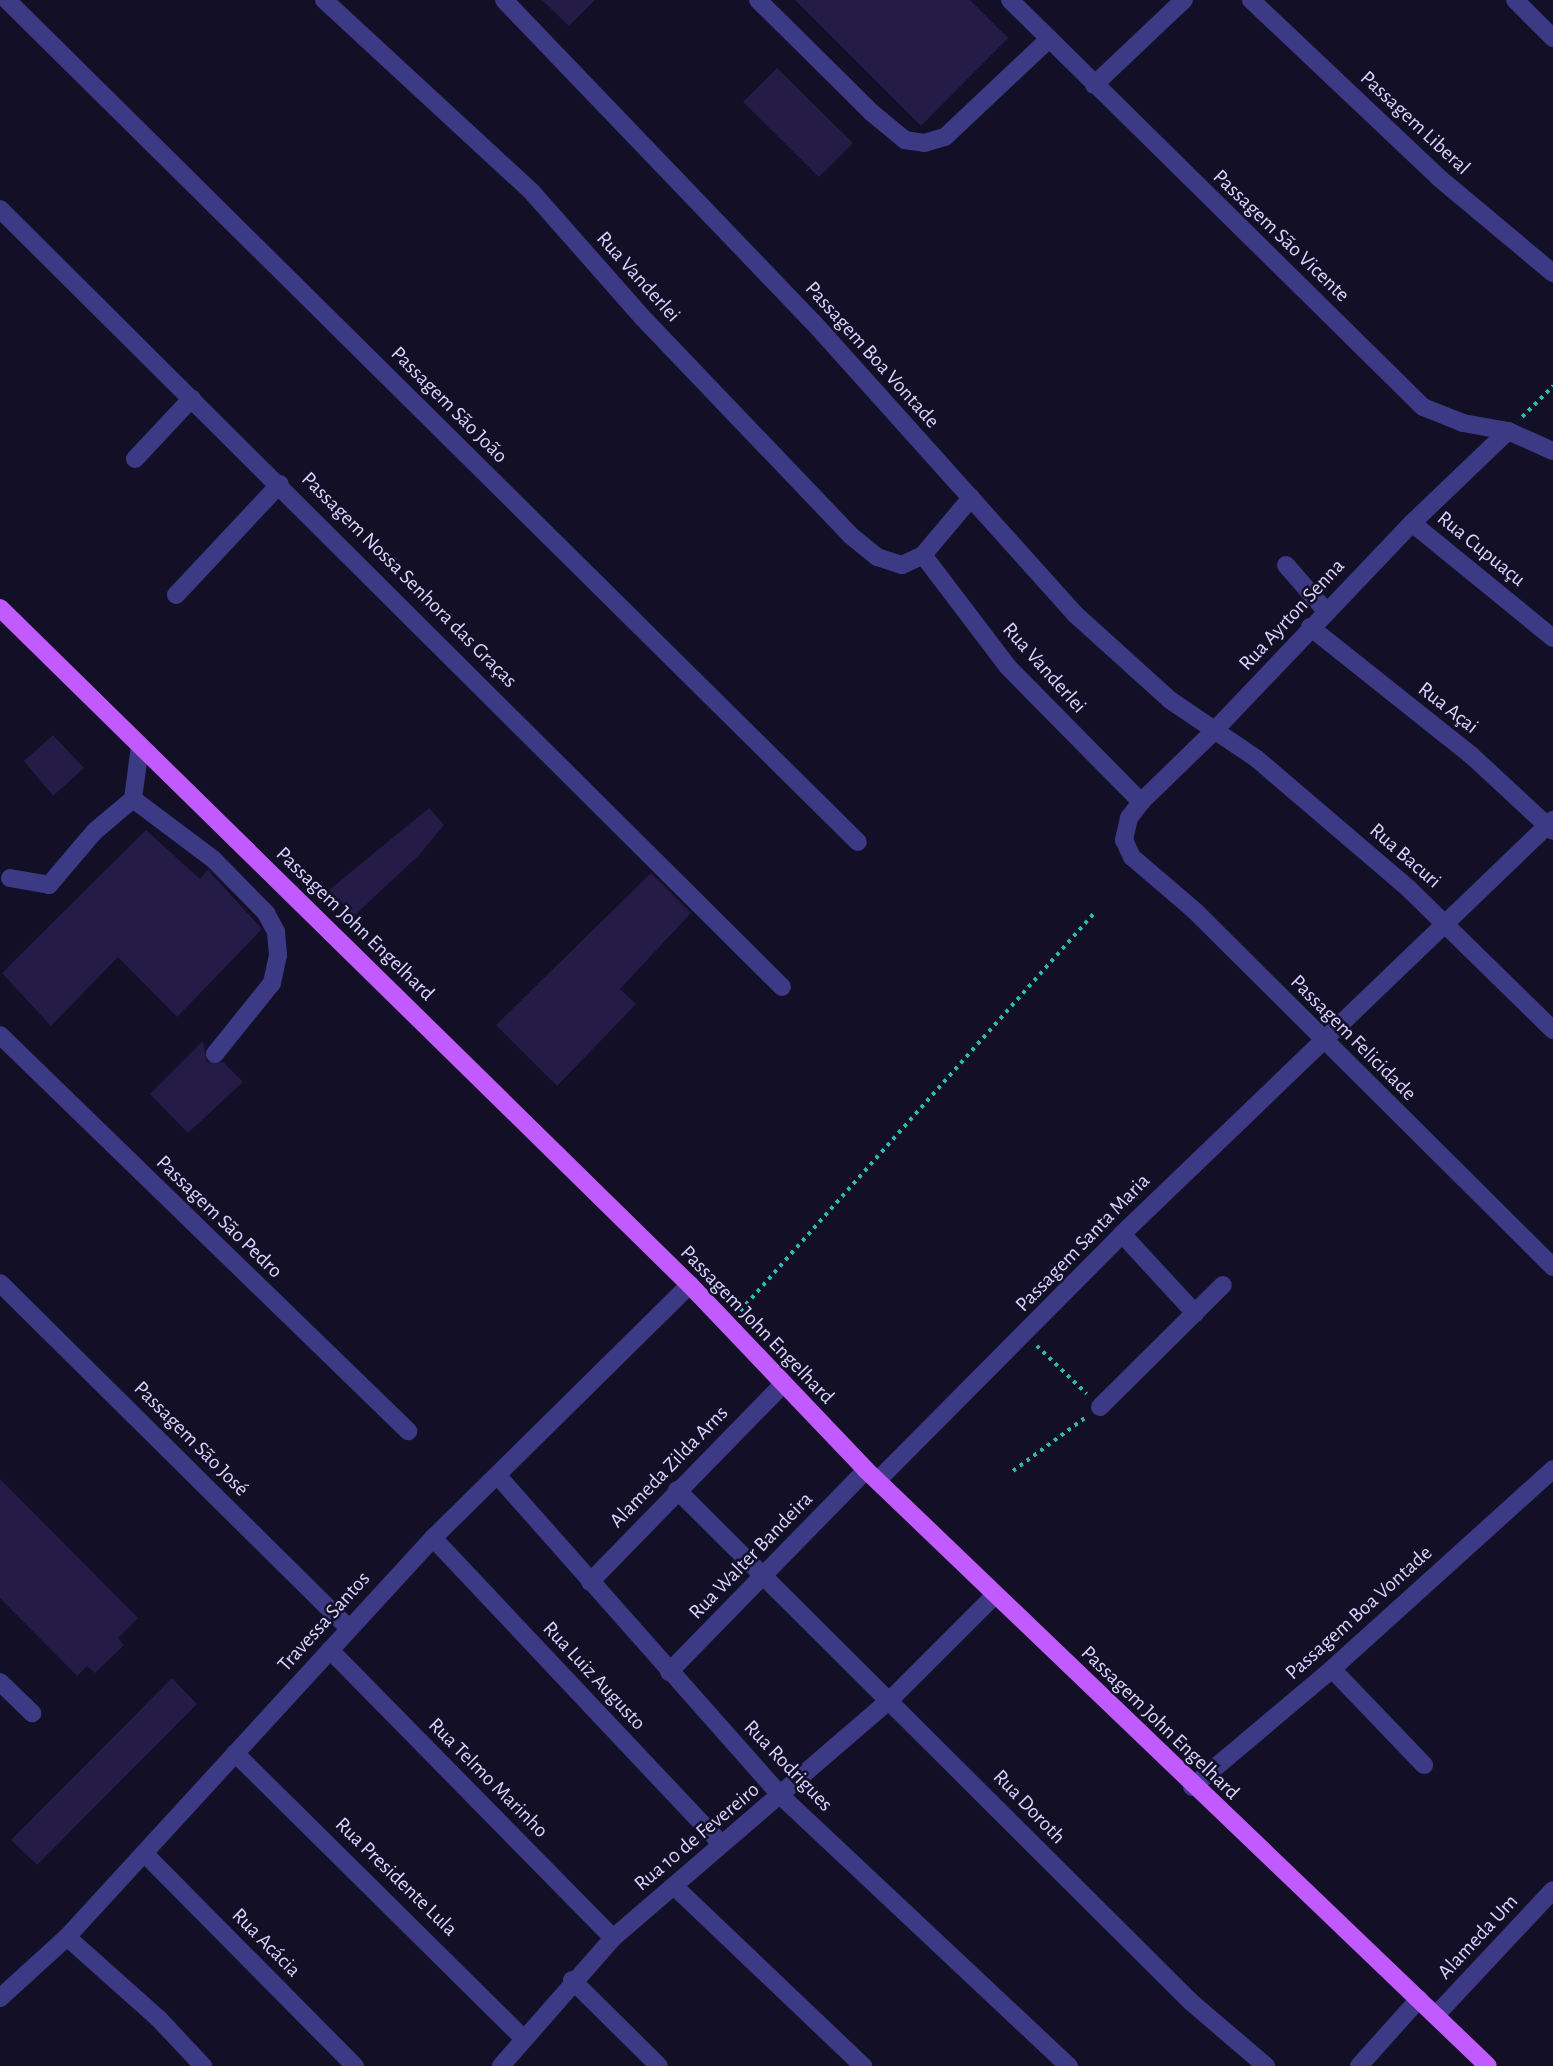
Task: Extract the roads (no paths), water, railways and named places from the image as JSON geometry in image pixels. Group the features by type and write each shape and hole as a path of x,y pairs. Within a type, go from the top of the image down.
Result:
{"main road":[{"name":"Passagem John Engelhard","path":"0,608 690,1285 782,1385 872,1475 1192,1787 1488,2066"}],"street":[{"name":"Passagem São João","path":"7,0 858,842"},
{"name":"Rua Vanderlei","path":"324,0 531,191 850,535 877,557 902,565 923,555 1008,667 1141,802"},
{"name":"Passagem Boa Vontade","path":"504,0 803,312 1076,615 1170,700 1214,731"},
{"path":"758,0 871,111 905,140 924,143 945,137 1049,39"},
{"name":"Passagem São Vicente","path":"1010,0 1423,407 1463,423 1508,431 1553,450"},
{"path":"1094,85 1184,0"},
{"name":"Passagem Liberal","path":"1251,0 1438,177 1553,273"},
{"path":"1516,0 1553,38"},
{"name":"Passagem Nossa Senhora das Graças","path":"0,209 280,484 782,987"},
{"path":"135,459 192,398"},
{"name":"Rua Ayrton Senna","path":"1124,839 1129,818 1141,802 1214,731 1310,627 1412,523 1508,431"},
{"path":"176,595 280,484"},
{"path":"923,555 971,498"},
{"name":"Rua Cupuaçu","path":"1412,523 1553,638"},
{"path":"1286,565 1326,611"},
{"name":"Rua Açai","path":"1310,627 1472,756 1551,826"},
{"name":"Rua Bacuri","path":"1214,731 1257,759 1445,923 1553,1030"},
{"path":"10,878 48,885 96,831 133,799 140,746"},
{"path":"133,799 213,859 266,913 276,932 278,955 272,983 215,1054"},
{"name":"Passagem Santa Maria","path":"872,1475 1026,1334 1122,1234 1321,1040 1551,826"},
{"name":"Passagem Felicidade","path":"1124,839 1132,857 1195,911 1321,1040 1553,1267"},
{"name":"Passagem São Pedro","path":"0,1035 408,1431"},
{"path":"1122,1234 1195,1313"},
{"name":"Passagem São José","path":"0,1283 349,1628"},
{"path":"1100,1407 1223,1284"},
{"name":"Travessa Santos","path":"0,1998 67,1937 433,1538 690,1285"},
{"name":"Alameda Zilda Arns","path":"590,1582 782,1385"},
{"name":"Passagem Boa Vontade","path":"1192,1787 1332,1669 1553,1469"},
{"name":"Rua Walter Bandeira","path":"669,1672 872,1475"},
{"name":"Rua Rodrigues","path":"498,1476 781,1796 1069,2066"},
{"name":"Rua Doroth","path":"677,1490 891,1699 1191,2002 1266,2066"},
{"name":"Rua Luiz Augusto","path":"433,1538 720,1844"},
{"name":"Rua 10 de Fevereiro","path":"505,2064 522,2037 613,1938 891,1699 995,1595"},
{"name":"Rua Telmo Marinho","path":"330,1650 613,1938"},
{"path":"1332,1669 1424,1765"},
{"path":"0,1682 32,1713"},
{"name":"Rua Presidente Lula","path":"236,1753 522,2037"},
{"name":"Rua Acácia","path":"144,1853 355,2066"},
{"path":"675,1887 863,2066"},
{"name":"Alameda Um","path":"1436,2015 1553,1889"},
{"path":"67,1937 158,2018 203,2066"},
{"path":"572,1980 659,2066"},
{"path":"1359,2066 1419,1999"}]}
